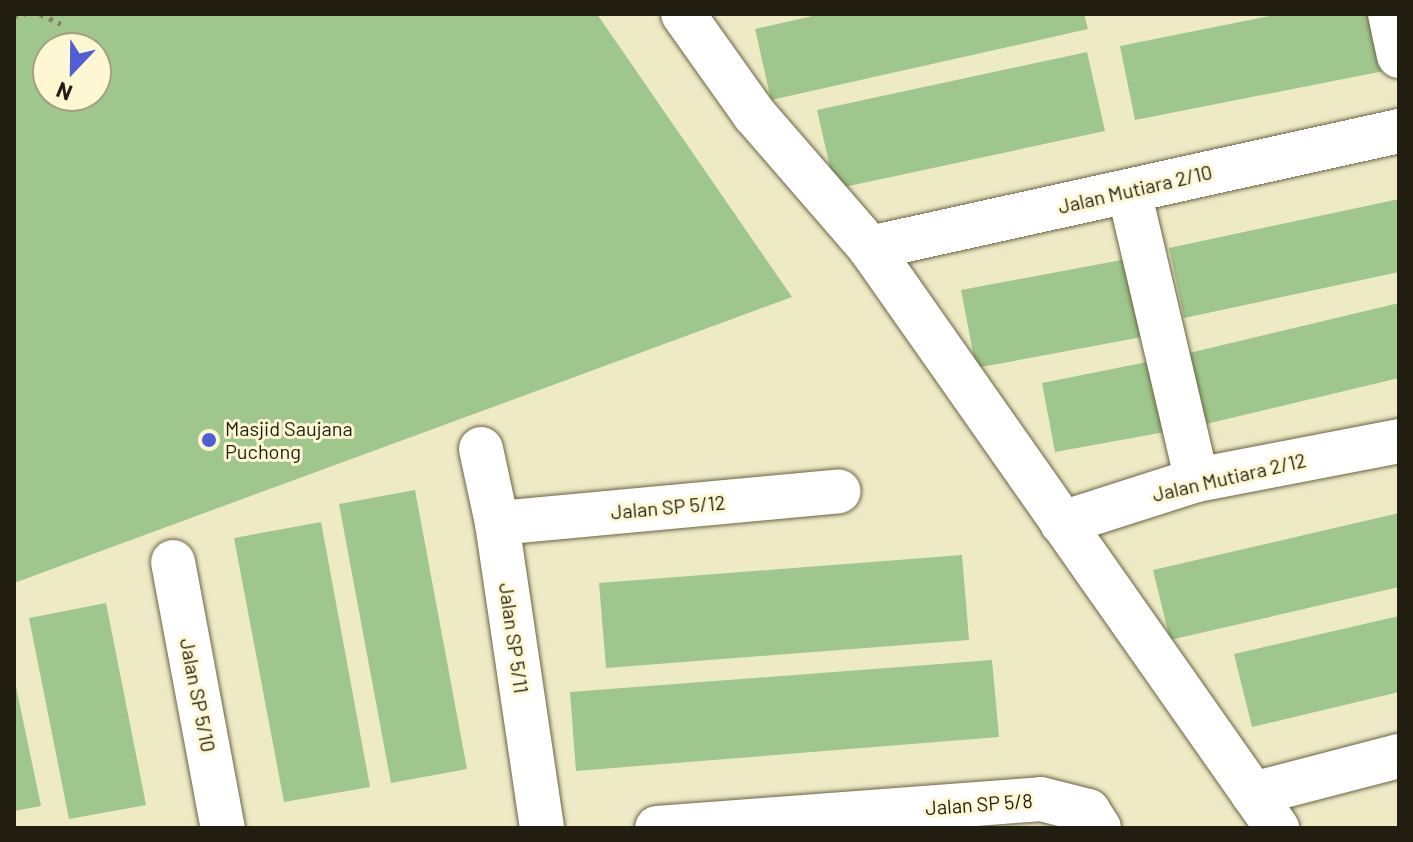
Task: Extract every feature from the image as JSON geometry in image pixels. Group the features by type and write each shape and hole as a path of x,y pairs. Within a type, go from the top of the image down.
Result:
{"street":[{"path":"683,14 754,114 870,248 1265,811 1399,756"},
{"path":"1390,14 1399,56"},
{"name":"Jalan Mutiara 2/10","path":"870,248 1399,131"},
{"path":"1129,191 1197,480"},
{"name":"Jalan Mutiara 2/12","path":"1062,523 1197,480 1399,441"},
{"name":"Jalan SP 5/11","path":"481,449 497,523 542,828"},
{"name":"Jalan SP 5/12","path":"497,523 839,491"},
{"name":"Jalan SP 5/10","path":"173,562 223,828"},
{"name":"Jalan SP 5/8","path":"657,828 1041,799 1088,811 1099,828"}],"path":[{"path":"14,16 25,14"},
{"path":"40,14 61,24"}],"building":[{"name":"Masjid Saujana Puchong","path":"14,14 597,14 792,297 14,583"},
{"path":"821,14 1084,14 1088,29 771,100 755,29"},
{"path":"1280,14 1372,14 1384,71 1135,120 1120,46"},
{"path":"1087,52 1105,131 835,189 817,110"},
{"path":"1399,199 1399,272 1184,318 1169,248"},
{"path":"1143,256 1158,334 976,368 961,290"},
{"path":"1399,303 1399,378 1206,424 1189,353"},
{"path":"1162,359 1176,430 1055,452 1042,383"},
{"path":"415,490 467,769 391,783 339,504"},
{"path":"1399,513 1399,587 1170,640 1153,570"},
{"path":"321,522 370,787 284,802 234,538"},
{"path":"962,555 969,640 606,668 599,583"},
{"path":"106,603 146,805 69,819 29,618"},
{"path":"1399,616 1399,692 1252,727 1234,654"},
{"path":"992,660 999,737 576,771 570,692"},
{"path":"14,677 41,806 14,811"}],"place":[{"name":"Masjid Saujana Puchong","path":"209,440"}]}
